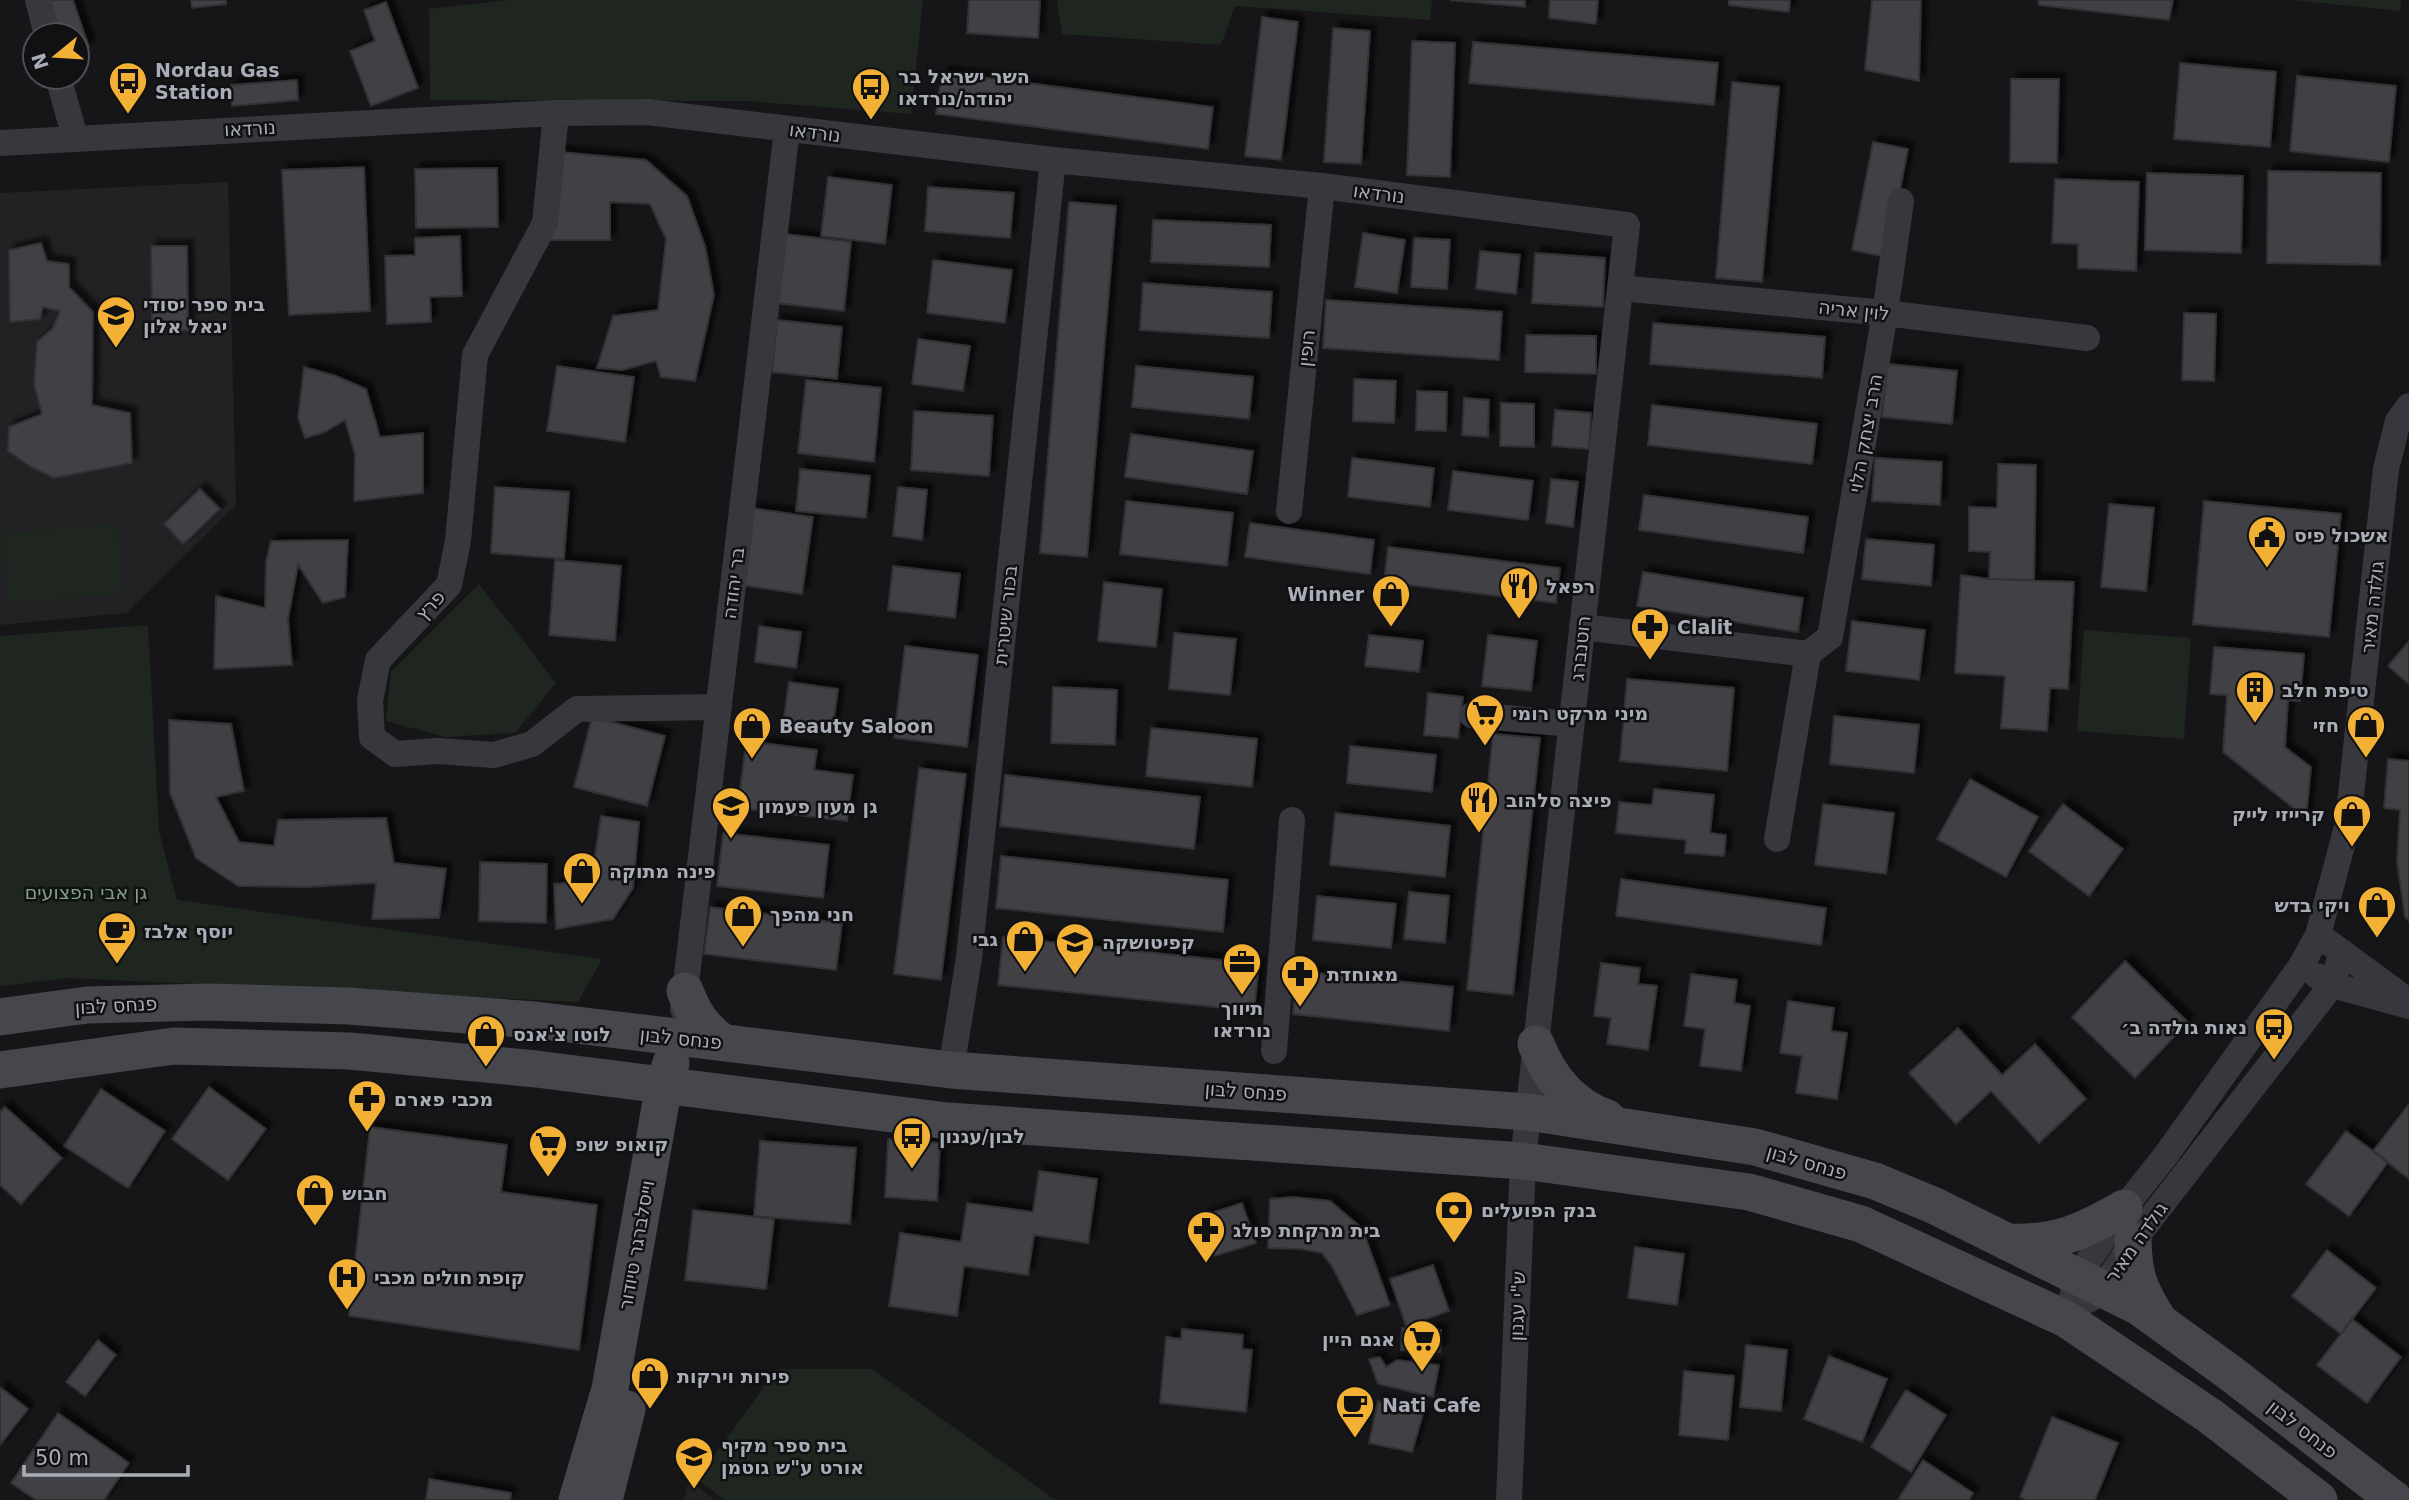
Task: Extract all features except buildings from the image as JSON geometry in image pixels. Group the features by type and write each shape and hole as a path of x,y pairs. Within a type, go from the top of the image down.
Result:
{"main road":[{"path":"685,991 693,1012 703,1026 722,1042"},
{"name":"פנחס לבון","path":"0,1017 87,1005 208,1002 348,1006 535,1020 951,1070 1528,1112 1755,1147 1875,1181 1935,1206 2139,1307 2395,1500"},
{"name":"וייסלברגר טיודור","path":"604,1500 610,1485 647,1324 676,1087 679,1038"},
{"path":"1536,1044 1550,1074 1574,1100 1598,1115 1641,1130"},
{"path":"0,1070 174,1045 349,1052 536,1069 948,1121 1522,1161 1749,1192 1861,1224 2066,1319 2210,1416 2319,1500"},
{"name":"וייסלברגר טיודור","path":"577,1500 610,1389 676,1087"},
{"path":"2005,1242 2040,1241 2088,1229 2128,1224 2138,1284 2159,1322"}],"street":[{"path":"37,0 43,21"},
{"path":"62,91 75,137"},
{"name":"נורדאו","path":"0,143 556,113 647,112 1053,160 1322,186 1627,225"},
{"name":"פרץ","path":"556,113 545,223 475,355 457,541 449,585 378,660 370,700 372,737 395,754 438,751 494,755 532,744 577,709 719,707"},
{"name":"בר יהודה","path":"679,1038 787,129"},
{"name":"בכור שיטרית","path":"951,1070 969,958 1053,160"},
{"name":"רופין","path":"1289,510 1322,186"},
{"name":"הרב יצחק הלוי","path":"1808,654 1830,637 1885,313 1901,201"},
{"name":"רוטנברג","path":"1528,1112 1627,225"},
{"name":"לוין אריה","path":"1620,288 1885,313 2088,338"},
{"name":"גולדה מאיר","path":"2066,1319 2128,1224 2165,1155 2301,966 2318,935 2348,823 2386,469 2398,421 2409,406"},
{"path":"1582,627 1808,654 1777,839"},
{"path":"1472,715 1571,724"},
{"path":"1274,1051 1292,820"},
{"path":"2318,935 2409,1004"},
{"name":"גולדה מאיר","path":"2128,1224 2189,1170 2332,985 2342,952"},
{"path":"2301,966 2332,985 2409,1004"},
{"name":"ש\"י עגנון","path":"1509,1500 1522,1161 1528,1112"},
{"path":"2165,1155 2189,1170"}],"shaded area":[{"name":"בית ספר יסודי יגאל אלון","path":"228,182 236,505 126,613 0,625 0,193"},
{"name":"בית ספר מקיף אורט ע\"ש גוטמן","path":"689,1480 715,1500 684,1500"}],"green space":[{"path":"511,0 923,0 911,114 747,101 430,100 429,9"},
{"path":"1057,0 1432,0 1430,20 1235,6 1221,45 1062,34"},
{"path":"2292,0 2401,0 2400,11"},
{"path":"118,524 123,594 8,603 2,533"},
{"path":"479,584 556,683 515,733 445,737 386,721 391,672"},
{"name":"גן אבי הפצועים","path":"148,625 159,831 177,900 602,959 578,1002 70,978 0,986 0,636"},
{"path":"2084,630 2191,638 2184,739 2077,731"},
{"path":"777,1369 872,1369 1056,1500 725,1500 697,1479"}],"place":[{"name":"Nordau Gas Station","path":"128,115"},
{"name":"השר ישראל בר יהודה/נורדאו","path":"871,121"},
{"name":"בית ספר יסודי יגאל אלון","path":"116,349"},
{"name":"אשכול פיס","path":"2267,569"},
{"name":"רפאל","path":"1519,620"},
{"name":"Winner","path":"1391,628"},
{"name":"Clalit","path":"1650,661"},
{"name":"טיפת חלב","path":"2255,724"},
{"name":"מיני מרקט רומי","path":"1485,747"},
{"name":"חזי","path":"2366,759"},
{"name":"Beauty Saloon","path":"752,760"},
{"name":"פיצה סלהוב","path":"1479,834"},
{"name":"גן מעון פעמון","path":"731,840"},
{"name":"קרייזי לייק","path":"2352,848"},
{"name":"פינה מתוקה","path":"582,905"},
{"name":"ויקי בדש","path":"2377,939"},
{"name":"חני מהפך","path":"743,948"},
{"name":"יוסף אלבז","path":"117,965"},
{"name":"גבי","path":"1025,973"},
{"name":"קפיטושקה","path":"1075,976"},
{"name":"תיווך נורדאו","path":"1242,996"},
{"name":"מאוחדת","path":"1300,1008"},
{"name":"נאות גולדה ב׳","path":"2274,1061"},
{"name":"לוטו צ'אנס","path":"486,1068"},
{"name":"מכבי פארם","path":"367,1133"},
{"name":"לבון/עגנון","path":"912,1170"},
{"name":"קואופ שופ","path":"548,1178"},
{"name":"חבוש","path":"315,1227"},
{"name":"בנק הפועלים","path":"1454,1244"},
{"name":"בית מרקחת פולג","path":"1206,1264"},
{"name":"קופת חולים מכבי","path":"347,1311"},
{"name":"אגם היין","path":"1422,1373"},
{"name":"פירות וירקות","path":"650,1410"},
{"name":"Nati Cafe","path":"1355,1439"},
{"name":"בית ספר מקיף אורט ע\"ש גוטמן","path":"694,1490"}]}
